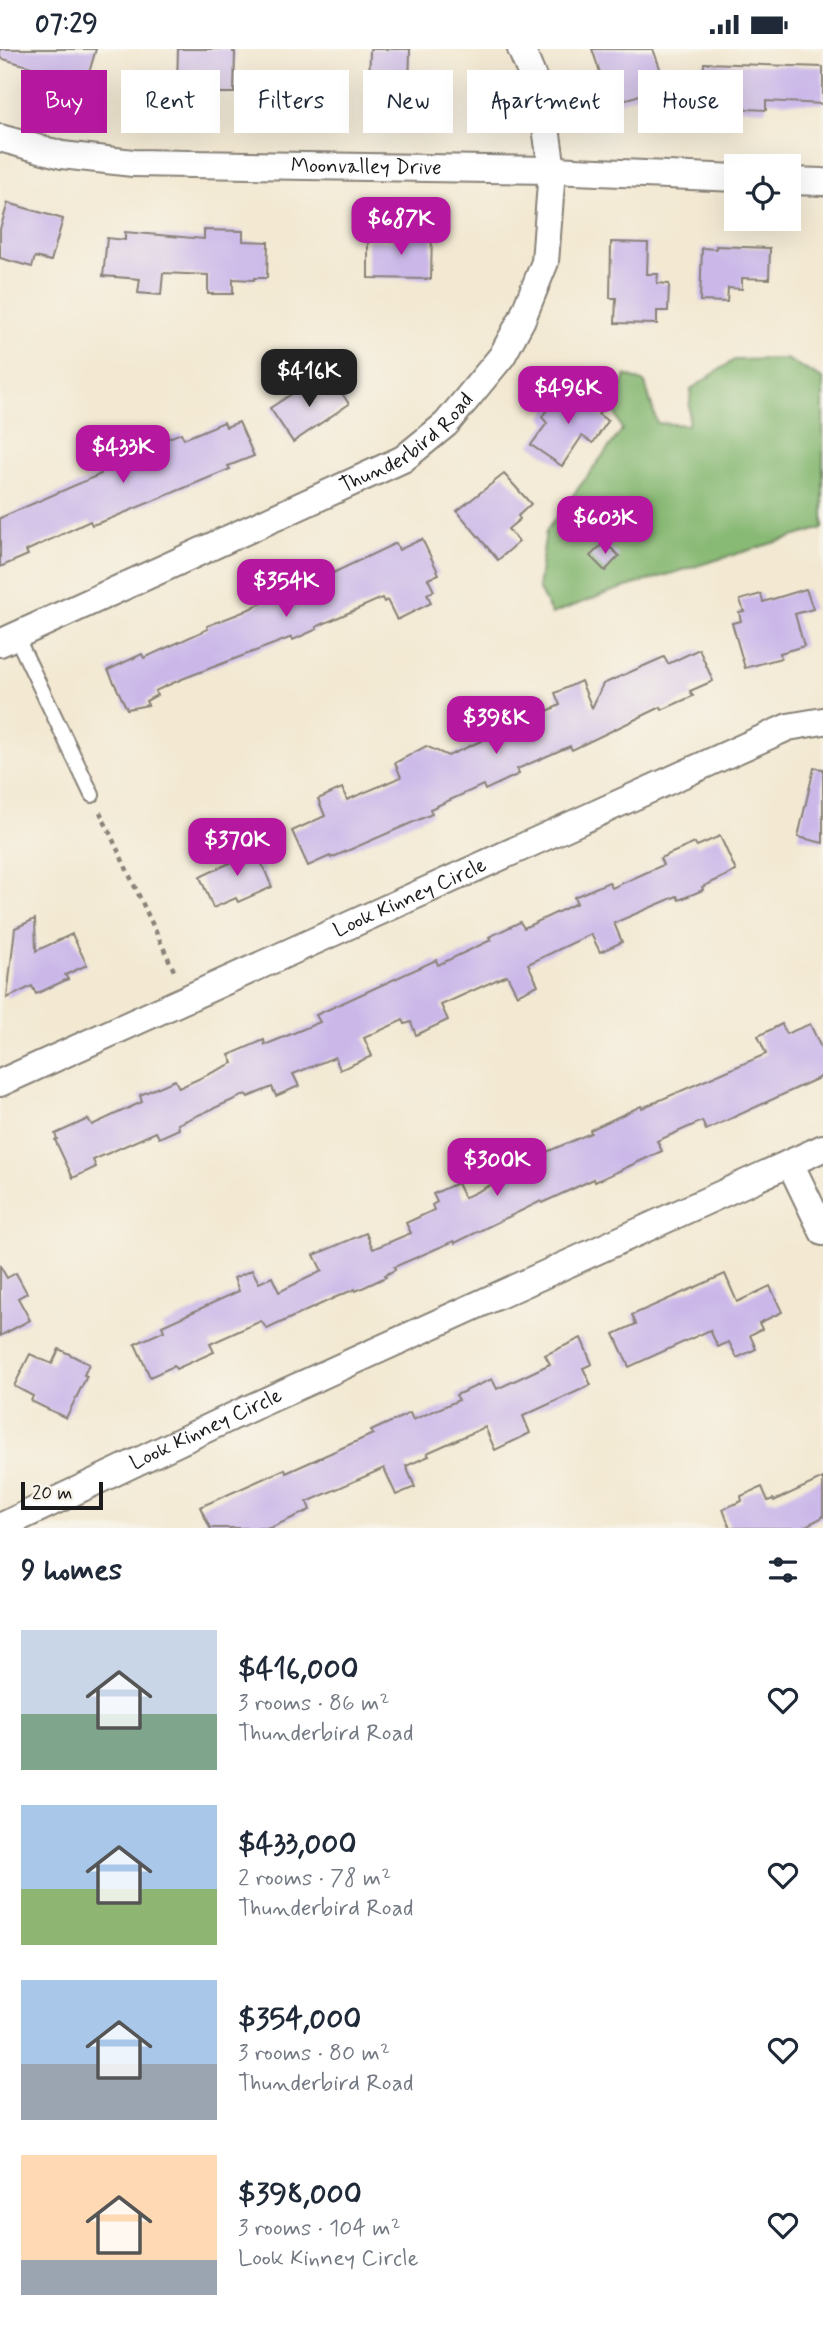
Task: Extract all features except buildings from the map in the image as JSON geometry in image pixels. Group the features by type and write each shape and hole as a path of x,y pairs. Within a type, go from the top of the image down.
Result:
{"street":[{"name":"Thunderbird Road","path":"8,639 403,459 446,424 502,356 522,319 545,262 552,170 542,99 521,49"},
{"name":"Moonvalley Drive","path":"0,138 62,155 133,163 552,170 724,177"},
{"path":"801,181 823,182"},
{"name":"Look Kinney Circle","path":"0,1083 788,727 823,722"},
{"name":"Look Kinney Circle","path":"3,1518 823,1148"},
{"path":"790,1163 823,1232"}],"lane":[{"path":"8,639 92,795"}],"path":[{"path":"92,795 187,997"}],"green space":[{"path":"786,359 823,379 823,528 610,592 552,614 538,588 546,531 622,430 614,410 626,375 645,383 657,423 688,425 691,389 734,360"}]}
